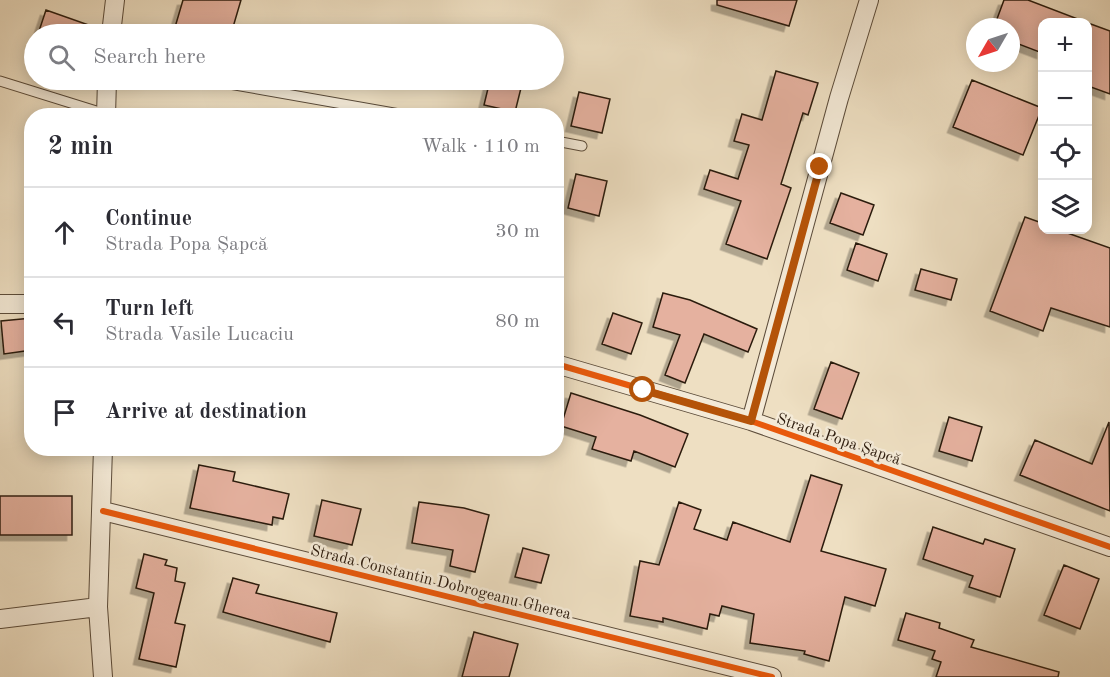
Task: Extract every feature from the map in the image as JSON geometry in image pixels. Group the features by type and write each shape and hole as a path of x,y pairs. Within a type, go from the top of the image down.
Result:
{"street":[{"path":"112,24 115,0"},
{"path":"751,421 839,98 869,0"},
{"path":"106,108 107,90"},
{"path":"0,304 24,304"},
{"name":"Strada Popa Șapcă","path":"564,366 751,421 1110,547"},
{"path":"103,677 98,607 104,456"},
{"name":"Strada Constantin Dobrogeanu Gherea","path":"103,511 772,677"},
{"path":"0,619 98,607"}],"lane":[{"path":"0,81 24,89"},
{"path":"28,90 84,108"},
{"path":"263,90 365,108"},
{"path":"564,143 582,146"}],"building":[{"path":"183,0 241,0 234,24 176,24"},
{"path":"717,0 797,0 789,26 717,5"},
{"path":"1004,0 1028,0 1075,18 1038,18 1038,51 1020,44 1020,18 997,18"},
{"path":"46,10 86,24 41,24"},
{"path":"1092,24 1110,31 1110,94 1092,87"},
{"path":"776,71 818,83 808,115 803,113 781,184 791,188 767,259 726,244 741,201 704,189 710,170 738,179 749,145 734,141 742,114 762,120"},
{"path":"972,80 1038,106 1038,118 1023,155 953,127"},
{"path":"488,90 520,90 516,108 484,105"},
{"path":"579,92 610,99 602,133 571,126"},
{"path":"576,174 607,181 599,216 568,208"},
{"path":"841,193 874,205 863,235 830,223"},
{"path":"1025,217 1038,222 1038,234 1070,234 1110,248 1110,327 1051,308 1043,331 990,311"},
{"path":"856,243 887,254 878,281 847,270"},
{"path":"921,269 957,279 951,300 915,290"},
{"path":"663,293 690,300 757,329 748,352 704,334 685,383 665,375 680,335 653,327"},
{"path":"613,313 642,323 631,354 602,344"},
{"path":"24,319 24,351 4,354 1,321"},
{"path":"831,362 859,373 842,419 814,409"},
{"path":"571,393 640,415 688,434 675,467 634,451 631,461 592,449 596,437 564,427 564,416"},
{"path":"949,417 982,427 972,461 939,451"},
{"path":"1109,422 1110,511 1020,475 1035,440 1092,464"},
{"path":"199,465 235,472 233,481 289,494 283,519 273,517 272,525 190,508"},
{"path":"811,475 842,485 821,551 886,569 875,606 845,597 829,661 804,654 805,651 750,643 754,614 722,606 719,616 710,614 707,629 663,618 663,622 630,616 640,561 659,565 679,502 701,510 694,529 727,540 733,522 790,542"},
{"path":"0,496 72,496 72,535 0,535"},
{"path":"322,500 361,509 352,545 314,536"},
{"path":"419,502 464,508 489,515 475,572 450,566 453,550 412,543"},
{"path":"933,527 983,544 985,539 1015,549 1000,597 969,587 973,576 923,559"},
{"path":"523,548 549,555 541,583 515,577"},
{"path":"144,554 167,560 165,565 177,568 175,581 185,583 175,623 185,625 176,667 139,659 154,593 136,588"},
{"path":"1064,565 1099,579 1080,629 1044,615"},
{"path":"233,578 259,585 256,593 337,613 330,642 223,612"},
{"path":"906,613 940,623 939,628 974,640 971,647 1059,672 1058,677 936,677 941,662 932,659 935,651 898,640"},
{"path":"474,632 518,644 509,677 462,677"}],"cycle path":[{"path":"564,366 751,421 1110,547"},
{"path":"103,511 772,677"}],"route":[{"path":"643,390 751,421 820,167"}]}
